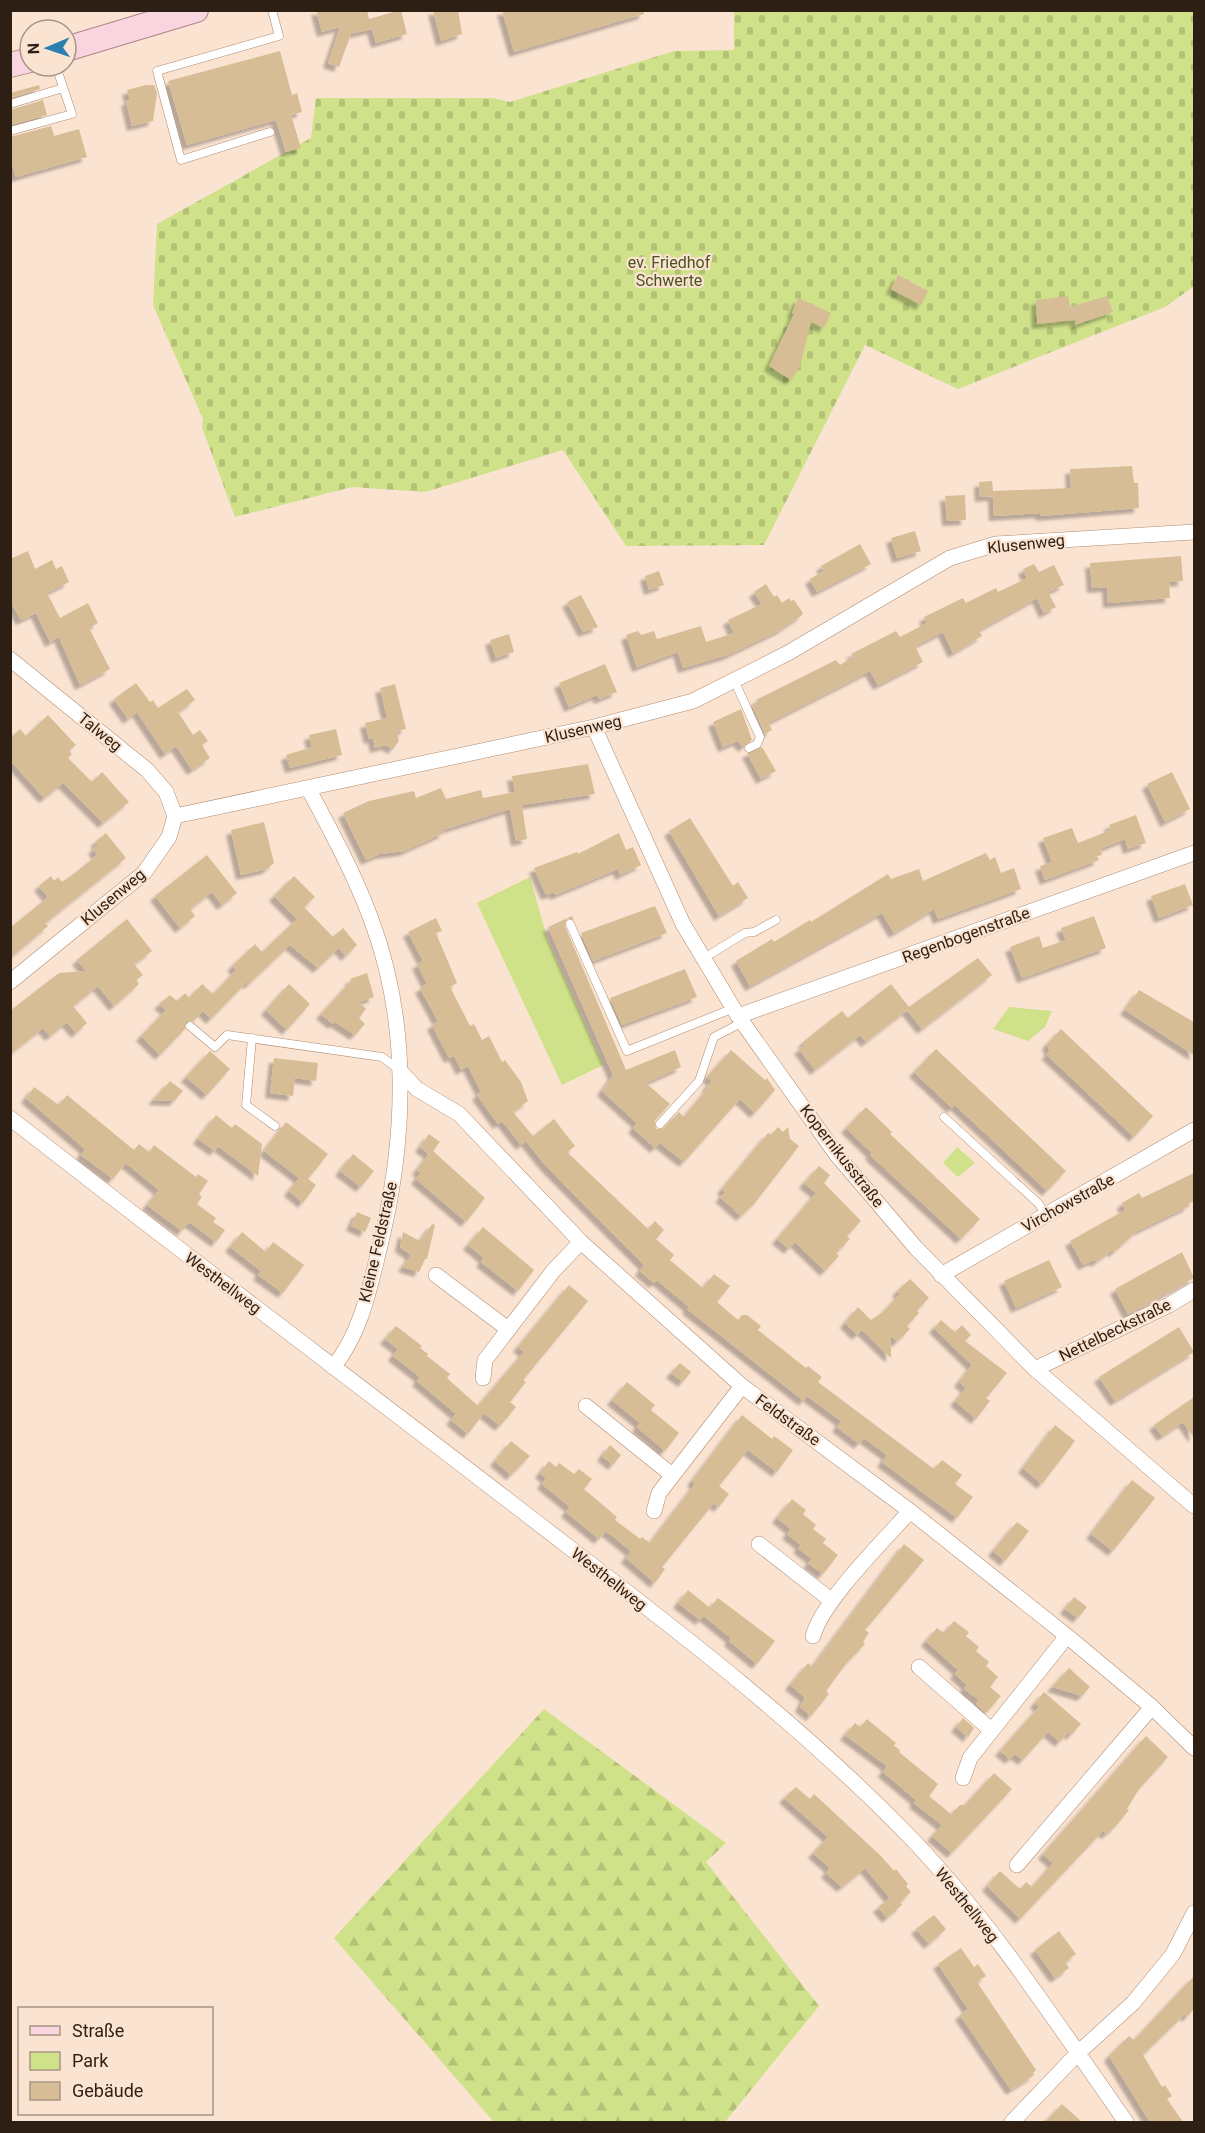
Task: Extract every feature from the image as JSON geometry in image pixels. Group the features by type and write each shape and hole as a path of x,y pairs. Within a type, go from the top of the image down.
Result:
{"main road":[{"path":"78,45 196,10"}],"street":[{"name":"Klusenweg","path":"10,982 144,873 169,837 175,816 594,727 693,701 788,653 950,558 996,544 1194,532"},
{"name":"Talweg","path":"10,659 147,770 166,792 175,816"},
{"name":"Kopernikusstraße","path":"594,727 683,924 739,1015 836,1154 941,1275 1035,1369 1194,1506"},
{"name":"Kleine Feldstraße","path":"309,788 351,870 372,921 387,969 396,1021 401,1072 394,1177 383,1235 354,1336 333,1367"},
{"name":"Regenbogenstraße","path":"739,1015 1194,853"},
{"name":"Feldstraße","path":"401,1072 417,1089 459,1114 581,1242 741,1386 910,1511 1067,1636 1152,1707 1194,1749"},
{"name":"Westhellweg","path":"10,1118 756,1694 834,1763 908,1835 976,1914 1126,2122"},
{"name":"Virchowstraße","path":"941,1275 1194,1130"},
{"path":"483,1378 484,1360 581,1242"},
{"path":"436,1275 508,1329"},
{"name":"Nettelbeckstraße","path":"1035,1369 1168,1305 1194,1290"},
{"path":"654,1511 659,1493 741,1386"},
{"path":"586,1406 672,1475"},
{"path":"813,1636 818,1620 832,1600 910,1511"},
{"path":"759,1544 832,1600"},
{"path":"963,1778 970,1758 1067,1636"},
{"path":"919,1668 991,1730"},
{"path":"1017,1865 1152,1707"},
{"path":"1012,2122 1078,2053 1133,2003 1173,1954 1194,1913"}],"lane":[{"path":"270,132 181,160 157,71 279,36 272,10"},
{"path":"10,131 72,114 60,78"},
{"path":"10,104 63,88"},
{"path":"734,680 760,737 757,744 749,748"},
{"path":"704,958 745,933 754,932 776,920"},
{"path":"570,924 627,1051 739,1015"},
{"path":"660,1124 699,1081 714,1037 739,1015"},
{"path":"190,1026 215,1047 227,1035 252,1038 382,1057 393,1063 401,1072"},
{"path":"252,1038 246,1105 275,1126"},
{"path":"944,1117 1039,1204 1046,1216"}],"green space":[{"name":"ev. Friedhof Schwerte","path":"734,11 1194,11 1194,286 1165,307 958,389 865,345 764,545 626,546 563,450 425,492 352,487 235,517 202,427 203,419 153,305 157,224 311,138 316,98 492,98 510,102 674,51 734,50"},
{"path":"530,877 547,938 603,1065 562,1085 477,903"},
{"path":"1009,1007 1052,1011 1045,1027 1028,1041 993,1029"},
{"path":"957,1147 975,1163 958,1177 943,1163"},
{"path":"544,1709 726,1843 706,1862 819,2006 725,2122 494,2122 334,1938"}],"building":[{"path":"316,10 367,10 369,19 401,10 407,34 376,43 372,29 351,34 339,67 328,63 340,27 322,32"},
{"path":"433,10 458,10 462,34 441,41"},
{"path":"502,10 644,10 644,14 514,52"},
{"path":"280,51 292,95 297,93 302,112 291,115 301,148 286,152 276,120 187,145 168,81"},
{"path":"39,85 40,89 10,98 10,93"},
{"path":"154,85 157,93 153,121 132,126 126,101 130,100 127,90"},
{"path":"43,100 47,115 10,125 10,110"},
{"path":"51,126 54,136 79,129 87,157 16,177 10,158 10,137"},
{"path":"898,275 928,291 921,305 891,289"},
{"path":"1068,296 1070,307 1107,296 1113,312 1075,325 1075,320 1037,324 1036,300"},
{"path":"798,298 831,313 824,328 811,322 800,366 791,380 769,366 794,314 792,313"},
{"path":"1132,466 1134,483 1138,483 1139,508 1041,516 1040,513 994,516 993,496 980,497 979,482 992,481 993,491 1071,488 1070,469"},
{"path":"965,495 966,520 947,521 945,496"},
{"path":"915,531 921,551 897,558 891,538"},
{"path":"860,544 871,564 817,592 810,579 824,571 821,566"},
{"path":"28,551 35,569 52,560 56,569 62,566 69,582 47,593 60,618 88,603 98,623 89,628 110,669 80,685 59,637 50,642 36,613 21,620 10,601 10,559"},
{"path":"1181,556 1183,581 1169,582 1170,598 1108,603 1107,587 1092,588 1090,563"},
{"path":"1034,564 1039,572 1054,565 1064,585 1048,592 1056,607 1044,613 1037,598 979,630 982,636 953,653 943,632 915,646 923,662 878,685 870,671 768,723 772,730 765,734 752,705 757,702 756,700 836,660 840,665 853,657 851,654 896,631 900,637 927,623 924,617 963,598 966,603 996,588 998,592 1027,578 1023,569"},
{"path":"659,571 664,585 649,590 645,576"},
{"path":"766,584 774,597 777,595 782,603 789,598 791,601 794,600 803,613 801,616 780,630 728,655 683,668 678,652 637,667 626,635 638,631 641,635 654,631 657,639 701,626 706,642 734,633 728,620 762,604 754,592"},
{"path":"581,595 598,627 583,632 567,602"},
{"path":"509,634 514,652 496,658 490,640"},
{"path":"605,664 617,692 599,699 597,695 569,707 559,683"},
{"path":"136,683 150,702 153,700 158,708 187,689 195,700 178,712 193,735 200,730 208,741 202,745 210,758 192,770 176,746 165,754 137,712 128,719 114,699"},
{"path":"395,684 406,729 397,731 399,741 393,749 386,745 375,748 373,738 369,739 365,723 387,718 380,688"},
{"path":"741,709 752,740 743,747 738,741 723,747 713,722"},
{"path":"48,715 76,745 69,751 72,754 68,758 92,782 102,772 129,802 103,823 63,783 44,798 10,760 10,738 20,729 26,736"},
{"path":"336,729 342,755 290,768 286,755 312,747 309,735"},
{"path":"762,747 776,771 761,779 747,753"},
{"path":"588,764 595,794 522,805 527,839 516,841 510,809 443,830 444,833 404,851 380,854 366,860 343,813 369,801 414,791 416,798 441,788 446,799 481,790 483,798 515,792 512,776"},
{"path":"1172,772 1190,809 1165,822 1147,784"},
{"path":"1136,815 1146,843 1128,849 1125,839 1100,849 1102,855 1097,856 1099,860 1045,880 1040,866 1052,862 1043,838 1072,828 1078,843 1111,830 1109,825"},
{"path":"690,818 733,886 738,882 748,898 719,916 669,831"},
{"path":"264,822 274,863 267,869 241,875 231,830"},
{"path":"106,833 126,858 45,923 48,926 10,958 10,928 48,897 39,886 51,876 54,881 58,877 62,882 75,873 97,855 93,849 98,845 95,842"},
{"path":"619,833 626,850 633,847 641,865 620,875 618,869 555,895 554,892 546,895 534,868 577,852 578,854"},
{"path":"986,853 990,860 995,857 1001,873 1014,868 1021,889 938,919 934,909 894,933 882,913 750,986 736,961 772,939 774,942 810,920 811,922 888,874 891,879 919,869 923,881"},
{"path":"207,855 237,893 222,905 212,892 190,909 195,916 180,928 155,896"},
{"path":"294,876 315,897 304,907 333,937 343,928 357,945 346,956 339,948 318,968 290,945 249,984 247,982 211,1019 203,1011 193,1021 186,1022 185,1029 160,1055 141,1036 166,1010 159,1004 170,995 177,1001 185,993 189,998 202,984 213,994 236,970 232,966 255,944 262,952 297,919 274,896"},
{"path":"1185,884 1193,905 1159,918 1151,896"},
{"path":"655,906 667,933 593,961 581,933"},
{"path":"572,916 574,920 567,919 565,926 626,1070 675,1050 681,1067 646,1083 670,1104 655,1120 656,1129 664,1128 679,1112 684,1117 708,1088 707,1086 712,1081 707,1077 731,1050 765,1080 767,1078 775,1090 755,1113 740,1099 684,1162 660,1143 655,1148 633,1128 637,1123 602,1091 613,1075 548,927"},
{"path":"1094,916 1106,948 1022,978 1010,947 1039,936 1043,948 1066,940 1061,928"},
{"path":"436,918 442,931 436,933 457,983 450,987 470,1026 474,1024 482,1040 489,1036 502,1062 505,1060 521,1082 528,1101 513,1112 533,1136 554,1119 575,1146 567,1152 648,1229 655,1221 664,1230 656,1239 674,1255 670,1260 703,1288 714,1274 730,1286 717,1302 738,1320 742,1315 747,1315 761,1326 758,1330 806,1368 808,1366 822,1377 818,1382 934,1469 942,1460 962,1475 955,1484 973,1497 957,1518 882,1462 887,1455 864,1438 859,1444 837,1427 841,1421 807,1396 804,1401 687,1309 689,1307 657,1280 654,1283 640,1271 644,1265 545,1165 526,1141 521,1145 502,1121 498,1124 477,1095 481,1092 468,1066 461,1070 454,1056 449,1058 432,1025 438,1021 420,988 427,984 417,964 423,961 408,932"},
{"path":"127,919 152,951 134,964 143,975 136,980 139,984 114,1006 98,986 73,1006 87,1023 76,1033 67,1022 50,1036 43,1028 10,1054 10,1011 59,973 86,971 77,960"},
{"path":"978,958 992,975 922,1029 907,1010 866,1042 860,1035 815,1070 799,1049 805,1045 803,1042 842,1011 848,1018 891,984 909,1007"},
{"path":"685,969 697,997 622,1025 610,998"},
{"path":"367,973 374,997 359,1002 366,1009 359,1018 365,1024 355,1035 335,1022 333,1024 321,1014 351,981 350,979"},
{"path":"289,984 310,1004 287,1030 266,1010"},
{"path":"1139,990 1194,1022 1194,1055 1125,1010"},
{"path":"1061,1029 1153,1116 1134,1137 1046,1054 1050,1052 1047,1044"},
{"path":"936,1049 1066,1171 1047,1191 955,1105 952,1108 914,1072"},
{"path":"210,1051 230,1069 207,1095 186,1077"},
{"path":"274,1058 318,1063 316,1081 295,1078 293,1096 270,1093"},
{"path":"170,1081 183,1091 174,1101 153,1100"},
{"path":"34,1087 59,1105 67,1095 134,1150 139,1144 149,1152 154,1145 196,1177 198,1174 208,1181 199,1194 202,1197 197,1204 216,1218 213,1222 225,1230 216,1242 192,1224 188,1223 182,1231 147,1205 159,1190 126,1163 113,1179 81,1155 85,1149 26,1098"},
{"path":"866,1107 892,1132 890,1134 980,1219 961,1239 870,1155 872,1153 846,1128"},
{"path":"216,1115 232,1128 235,1124 262,1144 258,1176 218,1146 215,1151 198,1139"},
{"path":"286,1122 328,1154 308,1179 316,1185 303,1203 289,1191 299,1178 264,1151"},
{"path":"778,1127 783,1132 788,1127 790,1139 799,1146 754,1204 741,1216 720,1197 725,1192 722,1189 768,1133 771,1135"},
{"path":"429,1134 440,1142 433,1151 485,1198 466,1222 416,1179 421,1173 417,1170 429,1154 420,1147"},
{"path":"353,1154 374,1171 361,1187 340,1171"},
{"path":"819,1166 830,1175 824,1183 861,1221 847,1236 850,1239 836,1253 839,1256 825,1271 795,1242 789,1249 777,1239 816,1193 804,1183"},
{"path":"1194,1173 1194,1201 1188,1204 1189,1206 1137,1231 1114,1252 1112,1250 1096,1262 1094,1260 1083,1265 1070,1241 1125,1210 1122,1203 1139,1193 1142,1198"},
{"path":"357,1212 371,1218 365,1232 351,1226"},
{"path":"432,1224 435,1225 427,1259 419,1272 403,1267 411,1255 400,1247 403,1232 420,1241"},
{"path":"483,1227 534,1270 518,1291 481,1262 484,1258 468,1245"},
{"path":"242,1232 266,1252 273,1242 304,1265 283,1293 258,1275 261,1271 230,1247"},
{"path":"1182,1252 1194,1278 1128,1314 1115,1289"},
{"path":"1049,1260 1062,1287 1016,1308 1004,1281"},
{"path":"910,1279 929,1298 917,1310 919,1313 907,1326 910,1329 897,1342 891,1336 891,1358 862,1330 857,1335 845,1323 858,1307 871,1320 883,1312 900,1294 897,1291"},
{"path":"569,1285 588,1301 523,1380 526,1382 510,1402 516,1407 500,1426 484,1413 468,1434 451,1420 456,1414 417,1381 420,1377 393,1356 398,1349 385,1339 396,1326 422,1346 420,1348 428,1354 427,1356 450,1374 447,1378 478,1406 524,1352 518,1347"},
{"path":"941,1320 955,1332 962,1325 971,1335 965,1341 1007,1373 986,1398 990,1401 976,1419 955,1401 966,1388 959,1382 972,1365 934,1328"},
{"path":"1179,1327 1194,1352 1115,1401 1099,1377"},
{"path":"680,1363 691,1372 683,1382 671,1373"},
{"path":"627,1382 655,1405 651,1410 679,1433 665,1451 637,1427 640,1423 612,1400"},
{"path":"1194,1397 1194,1438 1183,1422 1162,1436 1154,1425"},
{"path":"742,1415 772,1439 774,1436 793,1450 777,1472 748,1450 719,1486 729,1494 719,1507 714,1503 662,1567 665,1569 655,1583 626,1558 631,1551 606,1531 599,1539 566,1512 570,1507 542,1484 546,1478 540,1473 549,1461 556,1467 559,1463 574,1474 579,1469 592,1479 584,1489 617,1517 615,1520 640,1539 642,1537 650,1543 695,1484 692,1481"},
{"path":"1055,1425 1075,1441 1042,1484 1023,1468"},
{"path":"511,1441 530,1456 511,1475 495,1461"},
{"path":"610,1445 621,1455 613,1465 602,1456"},
{"path":"1132,1480 1155,1498 1113,1551 1091,1534"},
{"path":"792,1499 806,1510 803,1514 816,1525 813,1529 826,1539 823,1543 838,1555 823,1574 808,1563 812,1559 798,1548 801,1545 787,1534 791,1529 777,1518"},
{"path":"1017,1522 1029,1531 1005,1561 993,1551"},
{"path":"904,1544 924,1560 865,1630 869,1633 863,1642 865,1644 845,1665 826,1691 829,1694 811,1716 800,1707 805,1697 790,1685 808,1663 812,1667"},
{"path":"688,1590 710,1608 718,1598 775,1641 757,1664 729,1641 731,1638 704,1616 700,1620 678,1603"},
{"path":"1074,1597 1087,1607 1078,1618 1065,1609"},
{"path":"954,1621 969,1632 966,1636 979,1647 976,1651 989,1662 986,1666 998,1677 990,1687 1001,1696 986,1713 976,1704 979,1700 964,1689 967,1685 955,1674 958,1670 926,1641 937,1628 944,1633"},
{"path":"1069,1668 1090,1687 1082,1696 1052,1687"},
{"path":"1044,1692 1081,1724 1071,1735 1068,1732 1060,1742 1048,1732 1023,1760 1015,1754 1010,1759 1000,1751 1039,1707 1035,1703"},
{"path":"963,1718 974,1728 968,1737 956,1727"},
{"path":"867,1719 896,1743 894,1746 900,1750 899,1752 938,1784 929,1796 951,1814 960,1805 965,1805 994,1773 1012,1789 952,1853 932,1836 942,1825 914,1803 916,1800 883,1772 887,1766 845,1735 855,1723 860,1727"},
{"path":"1146,1736 1168,1757 1139,1789 1127,1809 1129,1810 1114,1828 1106,1834 1103,1831 1020,1919 987,1886 1000,1871 1020,1889 1026,1882 1032,1887 1053,1863 1043,1854"},
{"path":"796,1787 810,1799 814,1794 894,1871 896,1869 908,1884 906,1886 911,1892 900,1902 902,1905 887,1918 878,1907 890,1898 865,1868 842,1887 826,1873 830,1868 813,1853 828,1837 784,1798"},
{"path":"934,1915 946,1929 929,1944 916,1929"},
{"path":"1059,1931 1076,1954 1065,1962 1069,1968 1055,1978 1035,1950"},
{"path":"961,1948 974,1967 978,1964 986,1976 977,1982 1036,2070 1034,2075 1011,2090 960,2015 968,2009 938,1964"},
{"path":"1194,1976 1194,2009 1187,2017 1185,2014 1143,2055 1162,2087 1165,2085 1172,2096 1167,2099 1183,2122 1150,2122 1109,2056 1129,2036 1134,2040"},
{"path":"1062,2104 1082,2122 1045,2122"}]}
